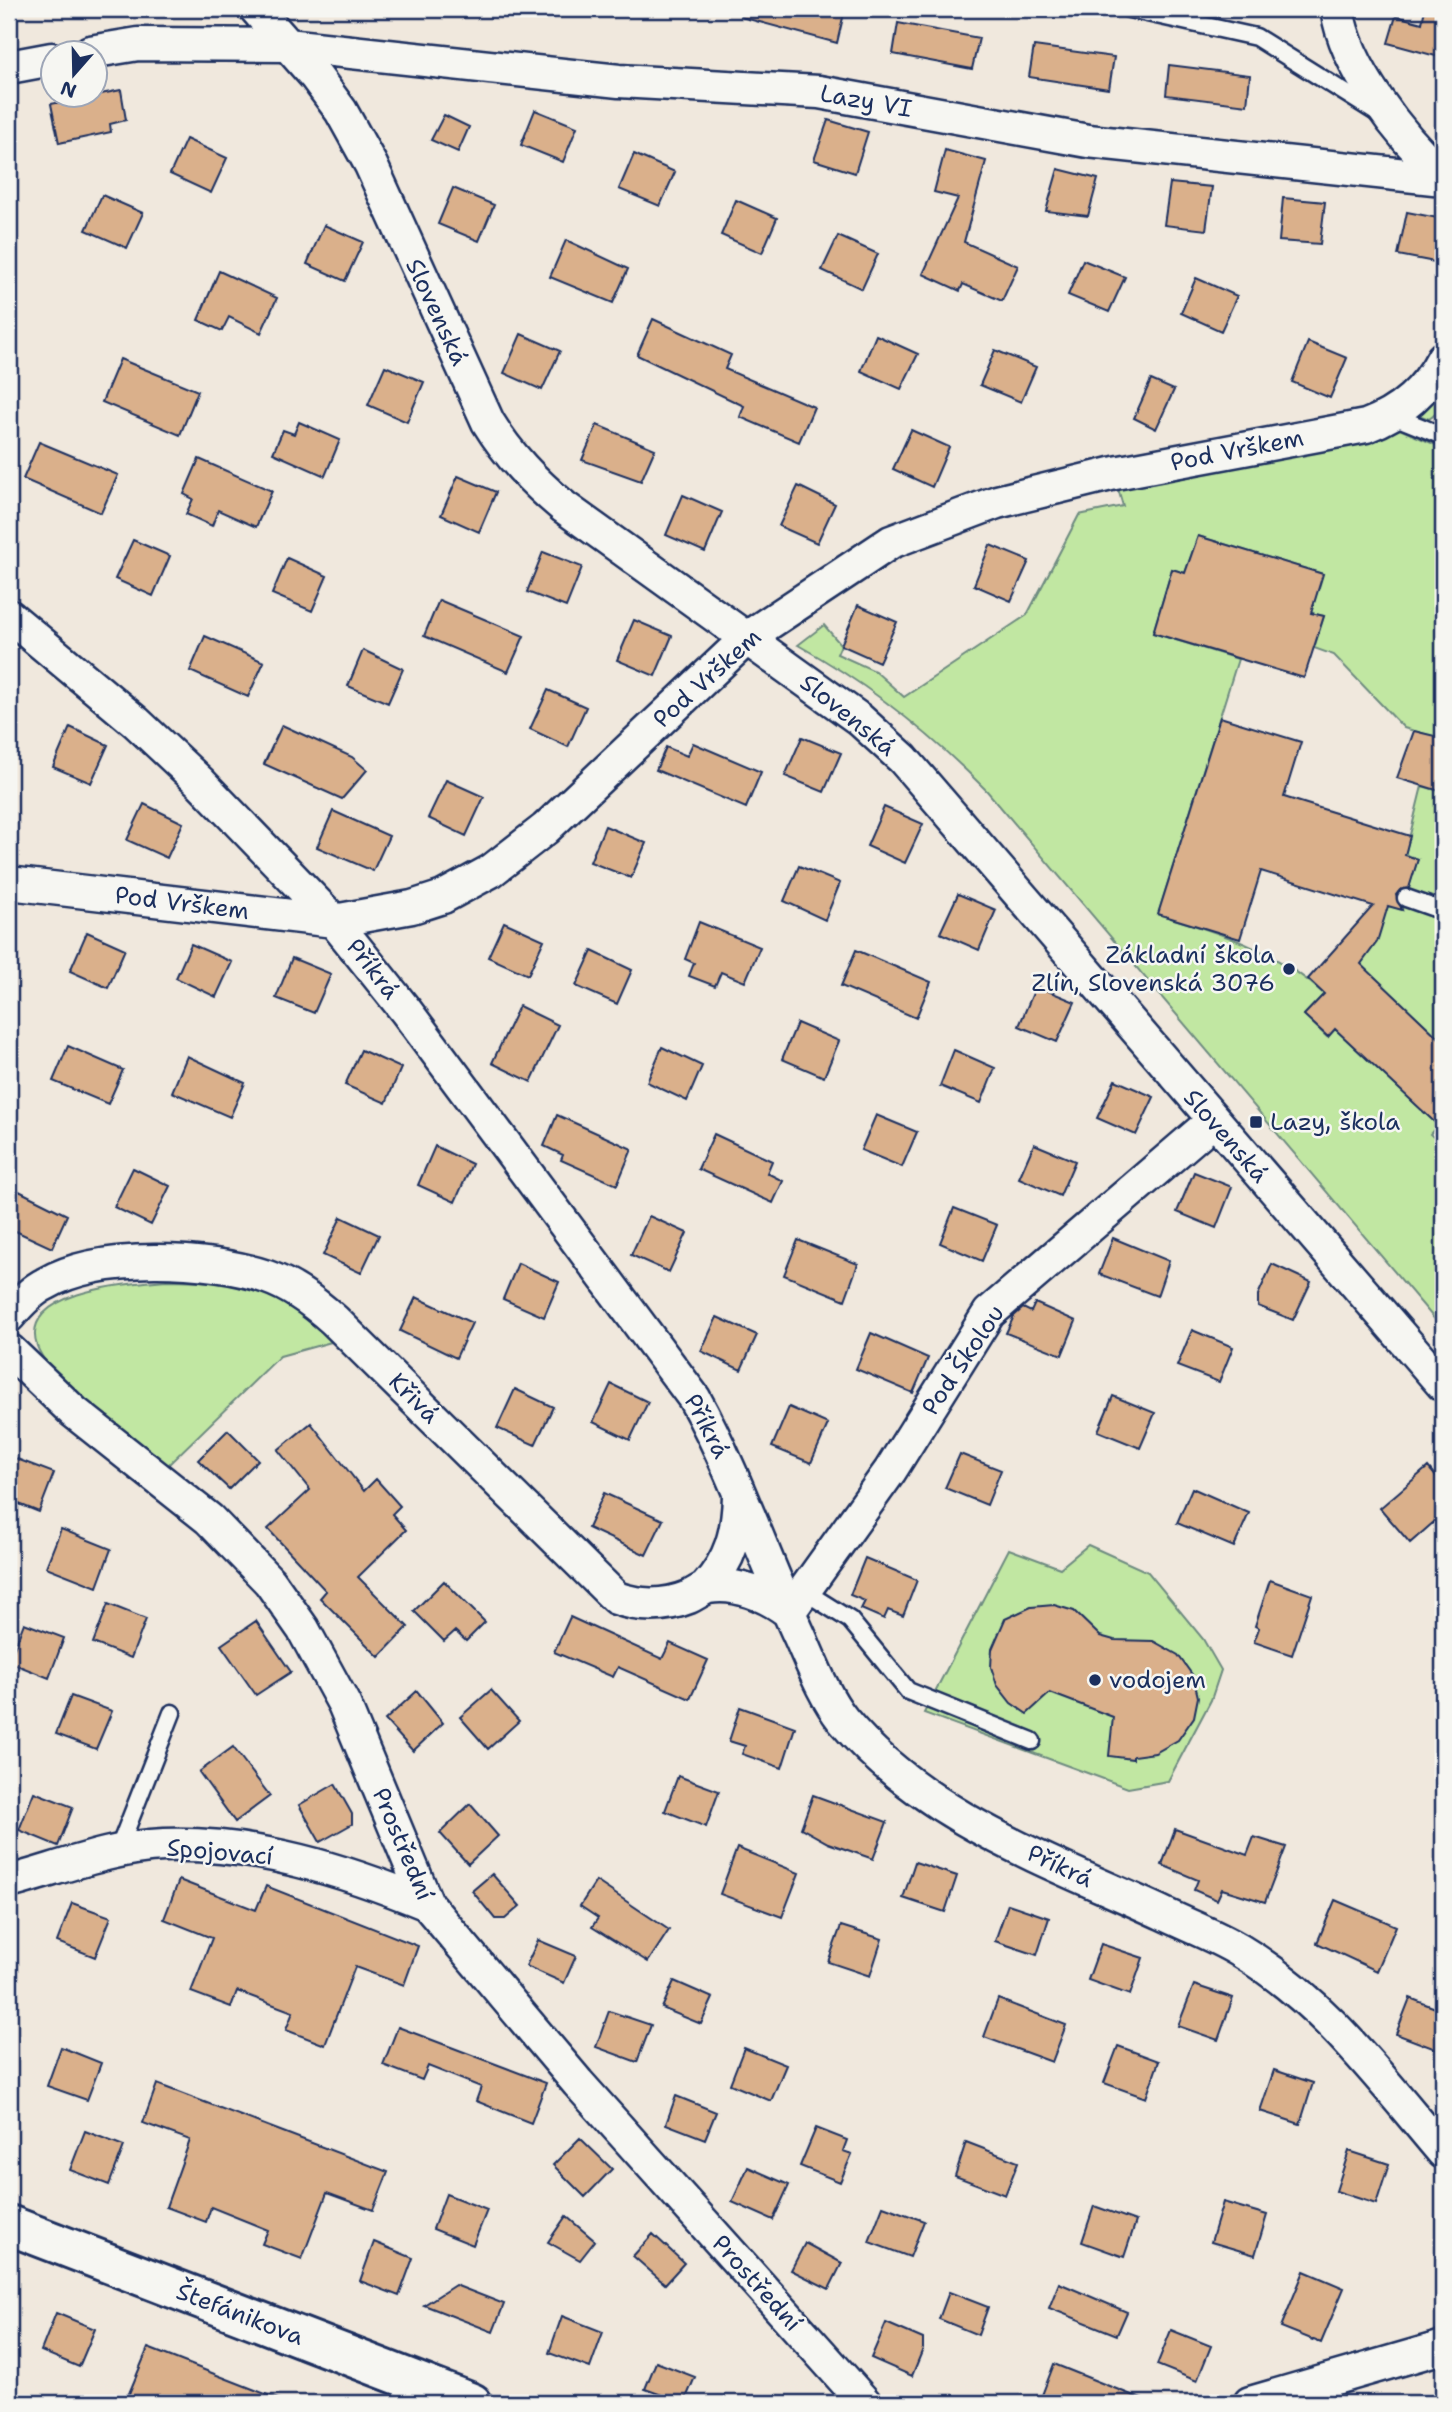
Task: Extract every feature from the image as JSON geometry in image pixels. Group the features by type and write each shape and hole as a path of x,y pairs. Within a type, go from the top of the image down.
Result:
{"street":[{"name":"Slovenská","path":"256,9 341,111 371,165 488,422 506,452 531,479 564,507 859,719 903,759 1213,1122 1443,1384"},
{"path":"1337,9 1343,36 1396,124 1443,177"},
{"name":"Lazy VI","path":"108,49 138,44 287,44 619,81 819,92 1088,141 1443,177"},
{"path":"9,67 38,62"},
{"name":"Pod Vrškem","path":"9,883 334,921 412,907 443,897 491,871 545,829 748,637 891,542 998,502 1115,473 1366,426 1391,415 1417,396 1443,358"},
{"name":"Příkrá","path":"9,616 183,765 334,921 406,1011 694,1398 717,1438 739,1492 796,1602 819,1679 841,1718 866,1745 919,1791 983,1830 1237,1948 1292,1984 1336,2026 1443,2152"},
{"name":"Pod Školou","path":"796,1602 890,1471 989,1313 1213,1122"},
{"name":"Křivá","path":"9,1316 44,1284 71,1272 102,1267 194,1263 242,1270 268,1278 303,1295 334,1320 616,1598 654,1606 677,1601 706,1587 730,1587 796,1602"},
{"name":"Prostřední","path":"9,1350 74,1412 209,1519 270,1582 303,1629 344,1704 427,1904 578,2083 865,2403"},
{"path":"706,1587 721,1572 732,1548 738,1525 739,1492"},
{"name":"Spojovací","path":"9,1882 117,1853 162,1845 212,1847 278,1856 341,1872 427,1904"},
{"name":"Štefánikova","path":"9,2225 472,2403"},
{"path":"1250,2403 1443,2347"}],"lane":[{"path":"1129,9 1256,37 1396,124"},
{"path":"1391,415 1443,436"},
{"path":"1406,898 1443,911"},
{"path":"796,1602 850,1620 888,1663 908,1691 1032,1741"},
{"path":"117,1853 172,1713"}],"green space":[{"path":"1443,386 1440,409 1429,419 1416,414"},
{"path":"1395,427 1443,448 1442,739 1404,728 1334,655 1314,648 1324,616 1311,613 1322,574 1198,536 1185,573 1172,569 1153,633 1238,659 1158,914 1246,944 1287,965 1306,979 1324,994 1304,1015 1327,1037 1335,1029 1438,1125 1430,1134 1443,1146 1443,1329 987,791 944,749 898,711 798,645 824,625 841,645 837,654 875,671 904,697 1027,615 1079,515 1123,506 1117,485"},
{"path":"1422,786 1443,792 1443,1042 1358,961 1388,906 1402,909 1418,859 1405,855"},
{"path":"166,1280 218,1283 258,1291 294,1310 335,1341 280,1356 165,1468 58,1378 37,1346 36,1327 44,1312 61,1301 82,1293 106,1287"},
{"path":"1088,1545 1148,1572 1203,1639 1221,1670 1211,1700 1168,1781 1128,1788 924,1713 1009,1549 1060,1568"}],"building":[{"path":"742,9 845,9 837,43 741,17"},
{"path":"1425,9 1443,9 1443,58 1388,43 1396,16 1422,23"},
{"path":"898,23 979,38 972,69 893,54"},
{"path":"1034,46 1114,57 1109,89 1029,77"},
{"path":"1169,65 1250,75 1247,105 1166,95"},
{"path":"121,90 126,120 110,124 111,132 59,143 52,108 108,108 108,93"},
{"path":"535,110 577,127 563,162 521,145"},
{"path":"444,115 469,127 458,152 431,140"},
{"path":"828,120 868,132 855,173 814,160"},
{"path":"186,139 227,158 211,193 170,174"},
{"path":"945,150 986,161 964,242 1018,266 1002,301 963,284 960,291 923,274 958,198 934,192"},
{"path":"634,154 675,172 660,206 619,189"},
{"path":"1058,169 1098,179 1088,216 1046,211"},
{"path":"1170,183 1212,187 1206,230 1164,225"},
{"path":"453,188 494,205 479,241 438,224"},
{"path":"102,195 143,213 127,248 86,230"},
{"path":"1283,198 1325,202 1320,244 1279,241"},
{"path":"736,200 777,218 762,253 721,235"},
{"path":"1407,212 1443,219 1440,263 1398,255"},
{"path":"324,225 363,242 345,281 307,264"},
{"path":"838,236 878,254 862,289 822,270"},
{"path":"566,240 628,269 613,303 550,277"},
{"path":"1083,260 1125,277 1109,312 1068,295"},
{"path":"219,271 277,298 261,333 229,317 222,331 198,320"},
{"path":"1196,278 1237,296 1221,331 1181,313"},
{"path":"653,319 731,355 725,369 814,407 799,442 740,417 744,406 637,355"},
{"path":"521,334 560,351 542,390 504,373"},
{"path":"876,335 918,354 901,389 861,371"},
{"path":"1308,342 1347,358 1330,398 1292,382"},
{"path":"995,350 1036,367 1021,402 980,385"},
{"path":"120,359 198,391 180,435 102,402"},
{"path":"385,366 424,382 407,422 368,405"},
{"path":"1151,380 1174,390 1156,429 1134,418"},
{"path":"299,422 340,440 325,476 273,453 283,430 294,434"},
{"path":"597,425 655,449 641,481 582,460"},
{"path":"911,430 949,447 932,487 893,469"},
{"path":"39,442 118,475 101,513 23,479"},
{"path":"199,459 272,491 256,527 218,510 212,526 186,514 193,499 184,494"},
{"path":"458,476 496,492 479,532 441,515"},
{"path":"798,486 835,504 817,543 779,526"},
{"path":"683,495 722,512 705,552 666,535"},
{"path":"1198,536 1323,574 1311,613 1324,616 1304,678 1153,633 1172,569 1185,573"},
{"path":"133,540 170,556 153,596 115,579"},
{"path":"990,545 1029,561 1011,601 974,585"},
{"path":"543,552 582,567 566,607 527,592"},
{"path":"287,558 327,576 312,611 272,594"},
{"path":"439,600 524,636 508,672 424,636"},
{"path":"858,605 897,622 879,662 841,645"},
{"path":"634,620 672,636 655,676 617,660"},
{"path":"205,636 264,662 248,697 190,671"},
{"path":"363,650 403,669 388,703 348,686"},
{"path":"548,690 586,707 568,747 530,729"},
{"path":"1220,717 1301,742 1284,797 1410,836 1405,855 1418,859 1409,888 1400,890 1396,895 1402,910 1388,906 1377,942 1361,964 1443,1042 1443,1130 1335,1029 1328,1037 1304,1015 1324,994 1308,979 1373,906 1261,871 1240,939 1158,914"},
{"path":"282,725 352,757 367,770 342,799 264,764"},
{"path":"70,727 108,745 91,783 53,767"},
{"path":"1414,731 1443,738 1443,792 1397,778"},
{"path":"802,737 841,753 824,792 785,776"},
{"path":"693,743 761,772 746,808 656,770 666,747 687,756"},
{"path":"446,780 484,797 466,836 428,818"},
{"path":"144,804 183,823 167,858 127,840"},
{"path":"884,807 923,824 905,863 867,846"},
{"path":"333,811 389,836 373,871 317,847"},
{"path":"605,826 646,843 631,878 590,862"},
{"path":"799,866 840,883 825,920 784,901"},
{"path":"958,894 996,910 979,950 940,933"},
{"path":"504,922 544,940 528,975 488,957"},
{"path":"699,922 760,947 745,982 721,972 715,986 689,976 694,963 685,959"},
{"path":"87,932 125,949 108,988 70,971"},
{"path":"191,944 232,962 216,997 176,978"},
{"path":"856,950 931,982 916,1018 841,986"},
{"path":"592,951 632,970 617,1004 576,986"},
{"path":"292,958 331,974 314,1013 276,998"},
{"path":"1036,986 1075,1002 1057,1042 1019,1026"},
{"path":"519,1006 558,1025 531,1082 492,1063"},
{"path":"797,1023 839,1041 824,1077 782,1059"},
{"path":"68,1046 123,1070 108,1104 53,1081"},
{"path":"662,1047 702,1066 687,1101 647,1082"},
{"path":"361,1050 401,1068 386,1103 345,1085"},
{"path":"954,1050 995,1068 981,1103 940,1086"},
{"path":"187,1056 245,1083 230,1117 172,1092"},
{"path":"1115,1080 1154,1097 1136,1135 1097,1118"},
{"path":"557,1115 632,1149 617,1185 561,1160 563,1155 544,1146"},
{"path":"876,1115 917,1132 902,1167 861,1150"},
{"path":"714,1134 772,1161 767,1173 783,1181 773,1203 698,1169"},
{"path":"1034,1144 1075,1161 1060,1196 1019,1178"},
{"path":"435,1146 472,1164 455,1202 418,1185"},
{"path":"133,1168 170,1186 151,1225 114,1207"},
{"path":"1194,1172 1232,1187 1216,1228 1177,1212"},
{"path":"9,1186 67,1215 52,1248 9,1228"},
{"path":"954,1208 997,1225 982,1261 940,1243"},
{"path":"649,1216 687,1233 669,1272 631,1255"},
{"path":"341,1217 379,1235 361,1273 323,1255"},
{"path":"1113,1238 1169,1261 1157,1296 1099,1274"},
{"path":"798,1240 858,1264 845,1300 784,1275"},
{"path":"518,1263 559,1282 544,1317 503,1299"},
{"path":"1272,1264 1311,1282 1293,1320 1258,1306 1258,1295"},
{"path":"416,1297 472,1323 456,1358 400,1331"},
{"path":"1035,1303 1076,1321 1062,1355 1006,1333 1014,1316 1023,1308 1031,1312"},
{"path":"717,1317 757,1335 741,1370 701,1351"},
{"path":"1192,1330 1233,1347 1219,1382 1177,1366"},
{"path":"871,1333 928,1358 913,1393 856,1369"},
{"path":"611,1384 648,1402 630,1440 593,1422"},
{"path":"515,1389 553,1407 535,1445 497,1428"},
{"path":"1113,1396 1155,1413 1140,1448 1098,1431"},
{"path":"789,1407 828,1424 811,1463 772,1447"},
{"path":"311,1423 364,1491 376,1479 400,1506 392,1514 406,1530 358,1577 408,1627 379,1657 320,1598 326,1591 268,1529 310,1490 278,1450"},
{"path":"228,1430 258,1460 229,1489 198,1460"},
{"path":"960,1454 1001,1470 987,1505 945,1488"},
{"path":"9,1456 54,1473 39,1512 9,1500"},
{"path":"1428,1467 1443,1485 1443,1514 1410,1543 1380,1508"},
{"path":"1192,1488 1249,1513 1234,1547 1177,1523"},
{"path":"604,1493 663,1520 646,1555 588,1528"},
{"path":"61,1529 111,1549 97,1587 46,1567"},
{"path":"865,1558 917,1580 903,1616 888,1610 884,1619 861,1609 865,1601 850,1595"},
{"path":"1270,1580 1312,1595 1292,1655 1254,1642 1259,1628 1255,1626"},
{"path":"444,1581 485,1622 466,1641 455,1631 444,1641 414,1611"},
{"path":"108,1604 146,1619 131,1658 93,1643"},
{"name":"vodojem","path":"1054,1605 1074,1611 1100,1636 1114,1640 1153,1641 1178,1655 1193,1676 1198,1697 1194,1717 1178,1740 1155,1753 1133,1756 1133,1759 1109,1756 1113,1717 1050,1693 1027,1714 1011,1703 997,1685 991,1667 992,1649 1005,1619 1031,1607"},
{"path":"570,1617 662,1659 670,1643 708,1660 690,1699 618,1667 613,1677 554,1652"},
{"path":"256,1621 291,1672 256,1695 221,1645"},
{"path":"24,1623 64,1638 49,1678 9,1662"},
{"path":"491,1690 519,1721 488,1749 460,1717"},
{"path":"417,1691 443,1723 413,1751 385,1720"},
{"path":"71,1696 112,1711 96,1749 56,1734"},
{"path":"740,1707 795,1727 782,1768 742,1754 745,1746 729,1741"},
{"path":"233,1747 270,1796 235,1822 199,1772"},
{"path":"678,1776 719,1791 706,1827 665,1811"},
{"path":"335,1784 352,1814 352,1824 320,1842 299,1805"},
{"path":"34,1792 73,1807 58,1846 19,1830"},
{"path":"813,1795 887,1822 873,1859 828,1843 801,1828"},
{"path":"470,1804 498,1836 468,1864 440,1833"},
{"path":"1175,1829 1247,1855 1254,1837 1286,1847 1265,1902 1222,1889 1217,1900 1194,1890 1198,1880 1162,1865"},
{"path":"737,1848 799,1873 782,1917 720,1894"},
{"path":"915,1862 957,1876 945,1912 903,1898"},
{"path":"492,1874 520,1906 505,1919 495,1919 472,1891"},
{"path":"179,1880 256,1910 266,1886 418,1946 404,1985 355,1967 325,2045 286,2030 293,2012 237,1991 231,2007 191,1992 212,1938 164,1919"},
{"path":"596,1881 669,1930 648,1962 592,1927 598,1918 580,1906"},
{"path":"1335,1900 1396,1926 1377,1971 1317,1943"},
{"path":"72,1903 111,1917 95,1957 57,1942"},
{"path":"1008,1904 1049,1918 1037,1955 995,1941"},
{"path":"841,1926 882,1939 870,1976 828,1962"},
{"path":"538,1940 576,1956 564,1983 526,1966"},
{"path":"1101,1944 1143,1958 1130,1995 1088,1980"},
{"path":"674,1981 713,1998 701,2024 662,2008"},
{"path":"1194,1985 1233,1998 1218,2040 1178,2026"},
{"path":"1410,1998 1443,2011 1443,2037 1438,2050 1396,2034"},
{"path":"998,1999 1066,2025 1052,2062 984,2037"},
{"path":"609,2011 651,2025 637,2062 596,2047"},
{"path":"398,2027 546,2083 531,2123 476,2101 481,2087 428,2066 422,2080 383,2065"},
{"path":"1118,2046 1159,2061 1146,2098 1104,2083"},
{"path":"61,2047 101,2063 87,2100 47,2086"},
{"path":"744,2048 786,2065 771,2101 730,2084"},
{"path":"1274,2070 1313,2083 1300,2124 1260,2111"},
{"path":"157,2084 388,2172 373,2210 327,2193 302,2259 262,2244 268,2230 211,2207 206,2222 166,2207 190,2140 143,2123"},
{"path":"676,2096 716,2112 705,2139 666,2124"},
{"path":"816,2128 847,2140 843,2151 852,2154 840,2182 800,2166"},
{"path":"85,2131 124,2146 109,2185 70,2170"},
{"path":"580,2138 612,2169 585,2197 553,2165"},
{"path":"966,2142 1018,2162 1005,2195 955,2176"},
{"path":"1349,2151 1389,2164 1376,2204 1336,2191"},
{"path":"748,2167 789,2185 773,2220 732,2202"},
{"path":"446,2194 487,2210 473,2245 433,2229"},
{"path":"1223,2202 1267,2215 1255,2255 1211,2242"},
{"path":"883,2206 924,2221 910,2257 869,2242"},
{"path":"1094,2206 1136,2221 1124,2257 1082,2242"},
{"path":"566,2216 595,2241 580,2260 548,2242"},
{"path":"653,2234 684,2263 665,2284 633,2256"},
{"path":"374,2242 413,2258 399,2296 360,2281"},
{"path":"805,2243 842,2263 829,2289 791,2270"},
{"path":"1304,2271 1344,2288 1321,2343 1281,2327"},
{"path":"1059,2283 1127,2312 1117,2335 1049,2308"},
{"path":"455,2285 504,2304 493,2332 424,2305"},
{"path":"949,2292 988,2307 978,2335 939,2319"},
{"path":"56,2313 95,2329 79,2367 41,2351"},
{"path":"562,2316 603,2332 590,2368 549,2353"},
{"path":"886,2323 923,2339 923,2349 912,2376 871,2358"},
{"path":"1171,2330 1211,2346 1197,2381 1157,2365"},
{"path":"148,2348 286,2402 125,2403"},
{"path":"656,2362 695,2377 684,2403 645,2389"},
{"path":"1054,2364 1149,2402 1149,2403 1039,2403"}],"place":[{"name":"Základní škola Zlín, Slovenská 3076","path":"1289,969"},
{"name":"Lazy, škola","path":"1256,1122"},
{"name":"vodojem","path":"1095,1680"}]}
